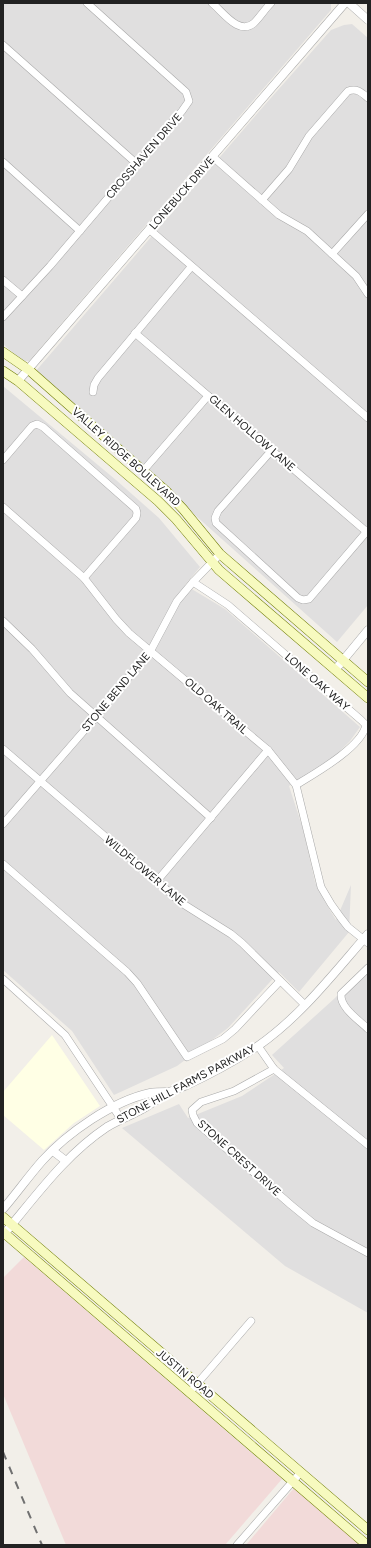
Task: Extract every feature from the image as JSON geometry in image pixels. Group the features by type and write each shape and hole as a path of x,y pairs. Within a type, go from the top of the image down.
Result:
{"main road":[{"name":"VALLEY RIDGE BOULEVARD","path":"3,352 28,370 166,491 220,554 368,682"},
{"name":"VALLEY RIDGE BOULEVARD","path":"3,371 18,382 158,501 211,562 244,593 368,698"},
{"name":"JUSTIN ROAD","path":"3,1217 368,1530"},
{"name":"JUSTIN ROAD","path":"4,1233 368,1545"},
{"path":"102,1316 108,1308"}],"street":[{"name":"CROSSHAVEN DRIVE","path":"3,317 80,231 187,106 189,100 186,92 87,3"},
{"path":"212,3 235,24 244,27 253,24 271,3"},
{"name":"LONEBUCK DRIVE","path":"18,382 344,3"},
{"path":"349,3 368,20"},
{"path":"3,45 137,164"},
{"path":"262,200 289,169 309,136 348,91 355,89 359,90 368,98"},
{"path":"213,157 279,215 307,231 356,276 368,294"},
{"path":"3,162 80,231"},
{"path":"332,254 368,214"},
{"path":"150,230 191,267 368,418"},
{"path":"93,392 94,385 98,378 191,267"},
{"path":"3,280 22,296"},
{"name":"GLEN HOLLOW LANE","path":"135,333 367,531"},
{"path":"143,471 208,396"},
{"path":"3,460 32,426 37,424 43,427 136,509 136,518 84,578"},
{"path":"272,450 218,511 215,518 216,523 298,598 303,600 309,598 367,531"},
{"name":"OLD OAK TRAIL","path":"3,507 84,578 116,619 130,633 268,750 296,785 321,887 331,904 348,927 366,939"},
{"name":"STONE BEND LANE","path":"3,824 96,717 151,650 172,608 193,582 220,554"},
{"name":"LONE OAK WAY","path":"193,582 228,605 366,725 361,736 337,760 296,785"},
{"path":"3,621 32,649 70,693 211,818"},
{"path":"335,670 368,630"},
{"name":"WILDFLOWER LANE","path":"3,749 180,902 231,934 242,943 305,1005"},
{"path":"157,881 268,750"},
{"path":"3,864 127,972 187,1057 222,1039 235,1029 280,981"},
{"name":"STONE HILL FARMS PARKWAY","path":"4,1233 66,1161 106,1128 144,1108 169,1092 186,1086 258,1046 286,1024 366,939"},
{"path":"368,968 341,994 343,1005 368,1029"},
{"path":"3,979 65,1035 121,1119"},
{"path":"258,1046 274,1069 368,1145"},
{"name":"STONE CREST DRIVE","path":"274,1069 234,1091 201,1102 192,1110 193,1115 198,1123 290,1205 313,1223 368,1253"},
{"path":"3,1209 42,1161 65,1140 113,1106 152,1093 169,1092"},
{"path":"53,1151 66,1161"},
{"path":"190,1392 251,1321"},
{"path":"237,1545 301,1472"}],"shaded area":[{"path":"3,3 331,3 331,10 29,361 22,361 3,344"},
{"path":"352,24 368,38 368,605 337,642 35,372 331,30 344,25"},
{"path":"3,386 116,480 159,518 200,567 185,585 225,609 360,727 350,741 334,757 289,786 303,829 315,882 336,920 351,885 349,932 299,992 279,972 228,1028 177,1066 114,1095 72,1031 3,970"},
{"path":"368,962 368,1313 285,1266 122,1128 179,1104 188,1118 242,1096 284,1068 272,1055 335,998"},
{"path":"52,1035 100,1106 74,1123 44,1150 3,1115 3,1092"},
{"path":"24,1257 282,1479 225,1545 66,1545 3,1394 3,1278"},
{"path":"294,1488 361,1545 246,1545"}],"railway":[{"path":"3,1452 42,1545"}]}
